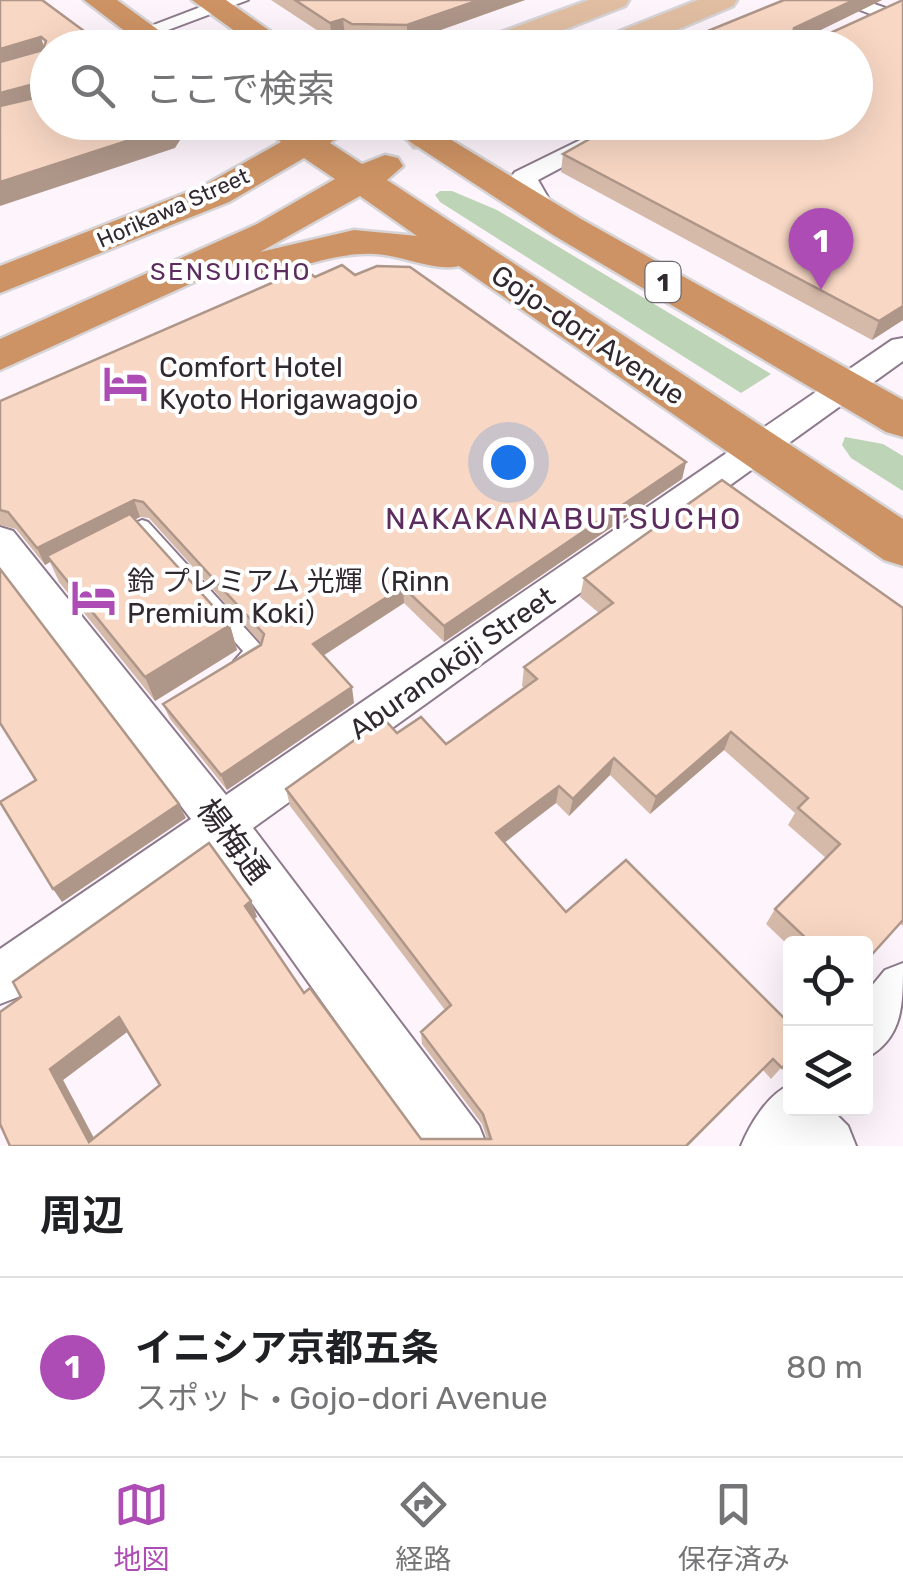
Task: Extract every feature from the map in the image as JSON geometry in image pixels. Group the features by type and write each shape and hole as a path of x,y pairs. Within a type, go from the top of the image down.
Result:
{"highway":[{"path":"98,0 142,30"},
{"path":"220,2 258,30"},
{"path":"216,194 256,145 256,140"},
{"name":"Gojo-dori Avenue","path":"299,140 903,546"},
{"name":"Horikawa Street","path":"0,281 216,194 311,140"},
{"name":"1","path":"0,356 270,232 359,183 411,140"},
{"name":"1","path":"440,140 496,184 903,421"},
{"path":"486,140 485,152 496,184"},
{"path":"136,296 236,274 328,242 358,239 400,243 481,264"}],"main road":[{"path":"536,30 615,0"},
{"path":"650,30 723,0"}],"street":[{"path":"845,0 903,21"},
{"path":"174,30 220,2"},
{"path":"849,26 903,2"},
{"path":"544,213 524,177 599,140"},
{"name":"Aburanokōji Street","path":"0,978 223,826 903,347"},
{"name":"楊梅通","path":"0,541 41,579 152,718 223,826 459,1146"},
{"path":"871,1026 903,988"}],"lane":[{"path":"111,542 142,526 256,654 224,674"}],"green space":[{"path":"452,191 497,210 771,374 741,393 440,202 435,195"},
{"path":"845,437 883,444 903,456 903,491 851,458 842,445"}],"building":[{"path":"0,0 42,0 83,30 30,30 30,40 0,49"},
{"path":"295,0 479,0 407,25 352,24 343,19 330,23"},
{"path":"784,0 854,0 794,30 710,30"},
{"path":"903,0 903,306 879,321 563,154 588,140 873,140 873,30 837,30"},
{"path":"30,54 30,85 0,93 0,62"},
{"path":"30,99 30,140 130,140 0,182 0,106"},
{"path":"342,265 355,275 377,266 410,267 686,462 444,626 403,587 313,644 352,687 221,775 163,704 261,645 264,634 143,502 134,500 37,548 8,512 0,510 0,401 304,269 315,277"},
{"path":"722,480 903,608 903,920 873,953 873,936 804,936 775,909 840,844 798,808 808,798 731,732 656,797 614,758 573,799 559,786 496,833 566,912 626,860 783,1017 782,1068 773,1059 686,1146 10,1146 0,1124 0,1012 21,997 13,982 209,843 251,901 245,906 304,993 310,988 421,1139 491,1139 483,1114 421,1032 451,1005 286,789 384,719 397,733 421,717 446,744 537,679 524,667 613,603 584,578","holes":["119,1017 160,1085 89,1142 50,1069"]},
{"path":"130,514 230,625 145,677 47,556"},
{"path":"0,569 179,804 53,889 0,802 36,780 0,723"}],"place":[{"name":"イニシア京都五条","path":"821,290"},
{"name":"Comfort Hotel Kyoto Horigawagojo","path":"126,383"},
{"name":"鈴 プレミアム 光輝（Rinn Premium Koki）","path":"94,597"}],"district":[{"name":"SENSUICHO","path":"231,271"},
{"name":"NAKAKANABUTSUCHO","path":"564,519"}]}
